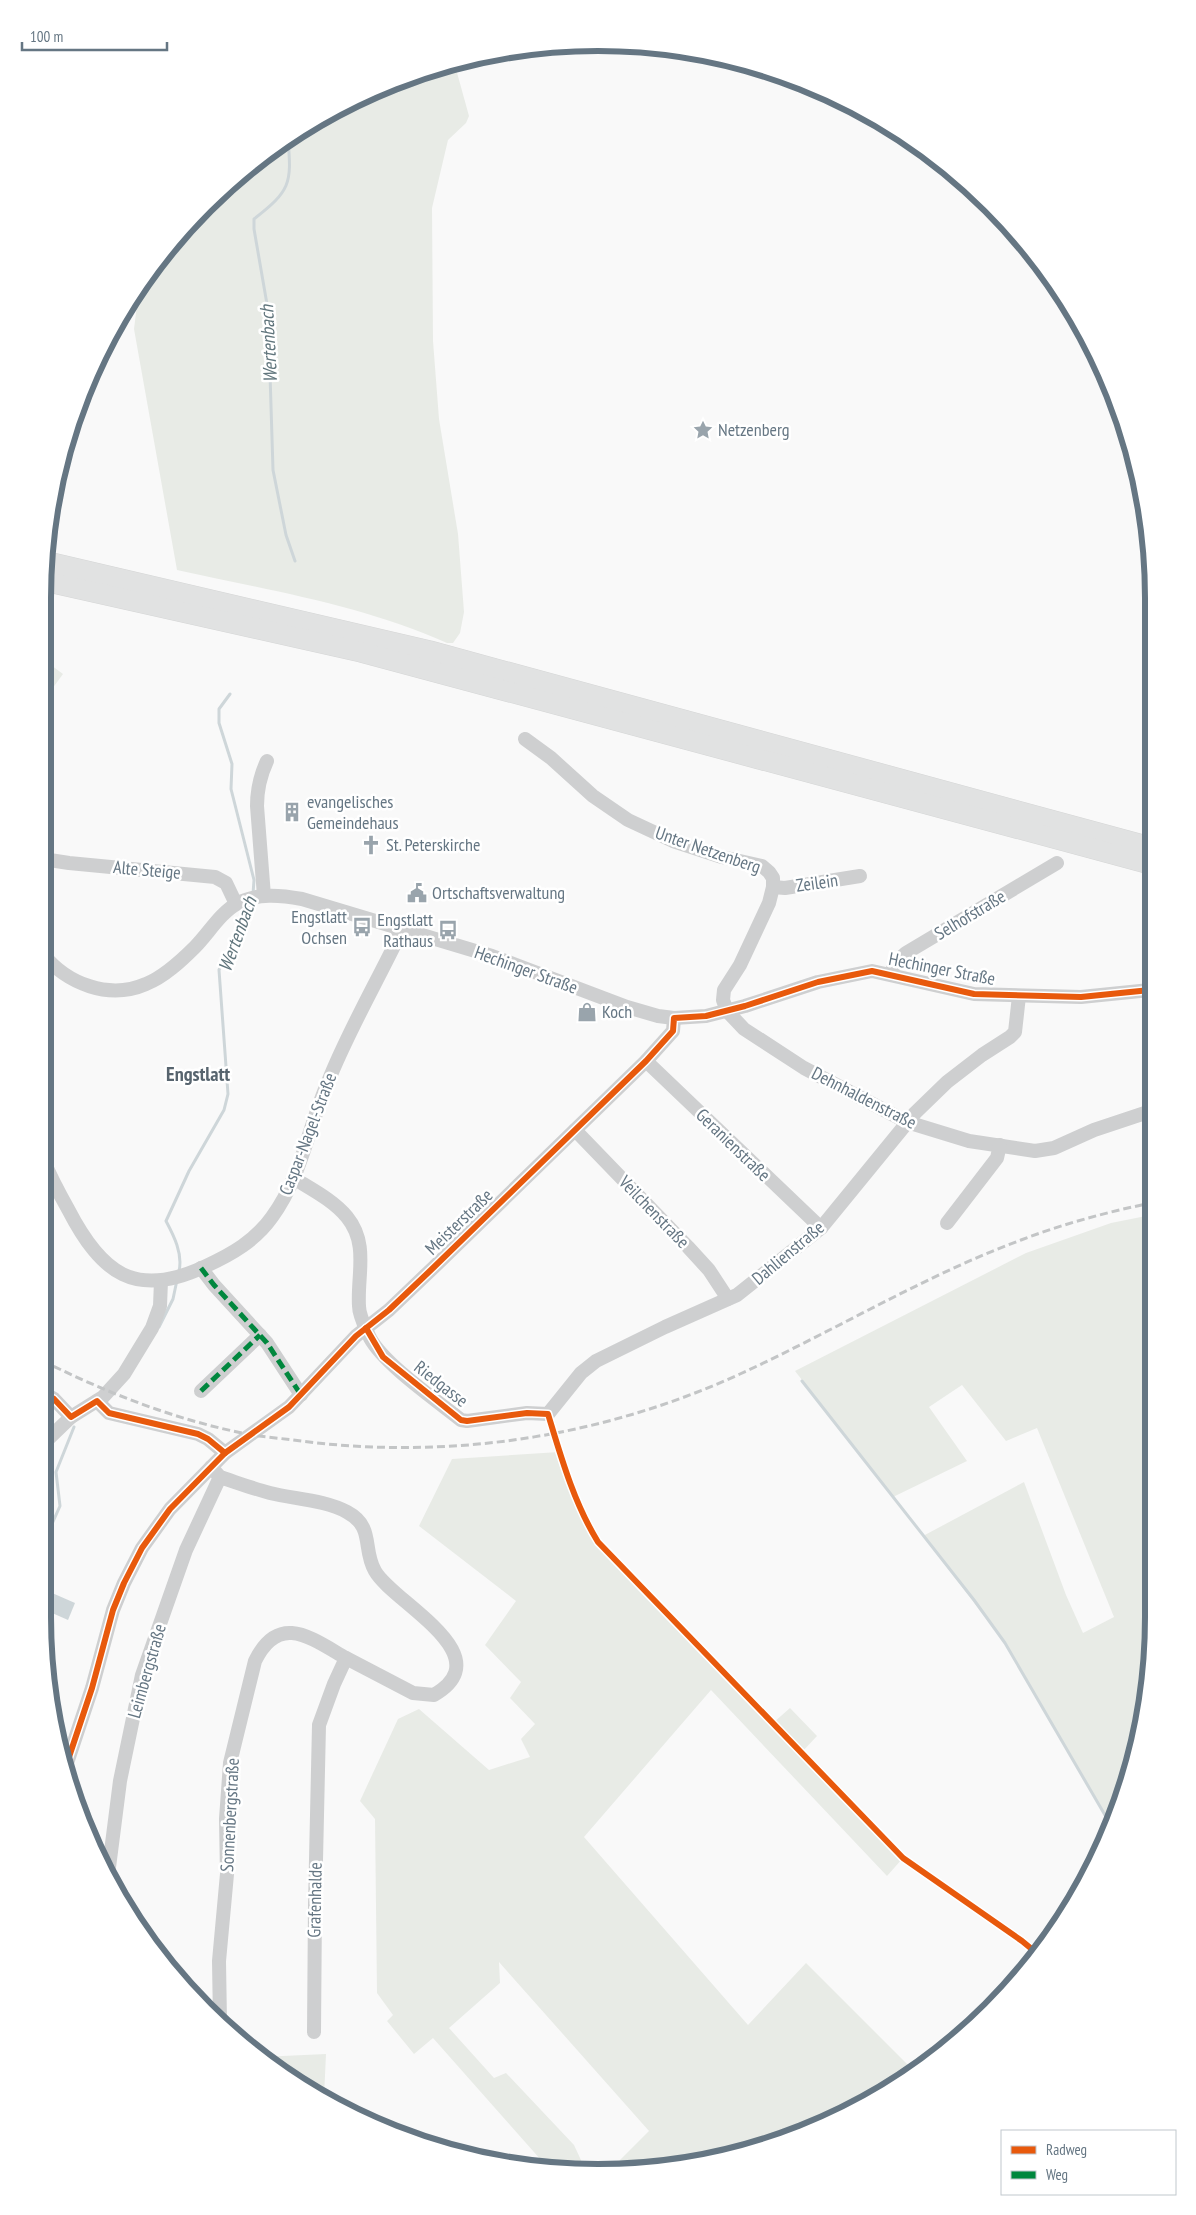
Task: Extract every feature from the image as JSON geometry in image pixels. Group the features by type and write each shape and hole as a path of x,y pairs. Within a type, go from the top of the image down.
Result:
{"highway":[{"path":"52,563 430,652 1145,846"},
{"path":"51,583 362,652 1145,863"}],"street":[{"name":"Unter Netzenberg","path":"525,739 551,758 593,796 628,820 673,841 722,857 762,866 769,872 773,878 773,887 763,918 740,965 724,990 723,1000 727,1011"},
{"path":"264,896 257,791 261,773 267,761"},
{"name":"Alte Steige","path":"51,860 215,877 226,883 241,902"},
{"name":"Selhofstraße","path":"891,974 896,963 906,953 1057,863"},
{"name":"Zeilein","path":"773,887 785,888 860,876"},
{"name":"Hechinger Straße","path":"241,902 264,896 280,895 302,899 492,956 627,1007 658,1016 674,1018 706,1016 849,975 872,971 974,994 1081,996 1145,990"},
{"path":"51,964 77,982 101,989 130,989 146,985 161,976 195,947 241,902"},
{"name":"Caspar-Nagel-Straße","path":"51,1184 86,1241 107,1266 129,1277 166,1280 186,1275 227,1256 259,1233 272,1217 295,1179 327,1083 396,942 400,929"},
{"name":"Dahlienstraße","path":"548,1414 581,1373 596,1361 665,1327 738,1295 821,1228 907,1122 947,1082 1015,1032 1019,996"},
{"name":"Dehnhaldenstraße","path":"727,1011 744,1029 804,1068 907,1122 969,1141 1036,1151 1047,1150 1094,1130 1145,1113"},
{"name":"Meisterstraße","path":"69,1756 92,1688 113,1610 131,1568 154,1529 181,1497 215,1472 225,1453 289,1407 356,1336 427,1274 646,1061 674,1032 674,1018"},
{"name":"Geranienstraße","path":"646,1061 821,1228"},
{"name":"Veilchenstraße","path":"575,1130 688,1246 709,1270 728,1300"},
{"path":"947,1223 997,1158 1000,1145"},
{"name":"Riedgasse","path":"295,1179 325,1198 346,1216 356,1231 361,1254 359,1308 366,1328 383,1357 461,1420 467,1422 527,1413 548,1414"},
{"path":"202,1268 214,1285 260,1335 301,1395"},
{"path":"51,1437 72,1417 97,1401 124,1374 146,1339 160,1306 166,1280"},
{"path":"201,1391 260,1335"},
{"path":"51,1398 72,1417"},
{"path":"97,1401 110,1413 198,1434 219,1446 225,1453"},
{"name":"Sonnenbergstraße","path":"215,1472 269,1493 309,1500 347,1512 366,1530 370,1561 374,1571 382,1581 430,1622 446,1640 455,1659 456,1668 454,1678 434,1695 413,1693 300,1633 290,1632 271,1638 262,1647 255,1661 230,1763 226,1819 227,1874 219,1961 220,2012"},
{"name":"Leimbergstraße","path":"110,1862 120,1781 142,1675 215,1472"},
{"name":"Grafenhalde","path":"314,2032 319,1726 334,1684 346,1658"}],"shaded area":[{"path":"456,70 469,116 466,123 448,140 432,208 433,341 439,419 458,534 464,612 460,633 453,643 447,643 382,618 348,608 177,570 134,329 137,304 164,265 211,211 265,164 294,143 356,108 422,80"},
{"path":"51,665 63,674 51,690"},
{"path":"1145,1216 1145,1617 1144,1653 1134,1724 1116,1793 1106,1817 1005,1643 923,1536 1024,1482 1066,1595 1083,1633 1114,1617 1037,1428 1006,1441 962,1385 929,1407 967,1461 893,1497 795,1371 1026,1253 1111,1223"},
{"path":"559,1452 587,1523 598,1542 773,1723 790,1708 817,1736 802,1752 903,1858 887,1876 711,1690 584,1837 748,2025 806,1963 910,2067 840,2107 774,2135 705,2153 669,2159 617,2163 649,2131 499,1962 500,1983 449,2028 494,2078 506,2073 574,2145 583,2164 562,2163 542,2161 433,2038 414,2054 387,2021 393,2015 377,1993 375,1819 360,1801 398,1719 419,1709 489,1770 530,1757 521,1739 535,1724 510,1698 521,1682 485,1645 516,1601 419,1526 452,1459"},
{"path":"51,1592 75,1603 68,1620 51,1613"},
{"path":"326,2054 324,2090 294,2072 273,2056"}],"waterway":[{"name":"Wertenbach","path":"288,147 289,167 286,186 275,201 254,219 254,229 268,310 273,470 286,535 295,561"},
{"name":"Wertenbach","path":"230,694 219,709 219,723 232,764 231,789 254,880 253,894"},
{"name":"Wertenbach","path":"179,1271 179,1252 166,1221 189,1171 224,1110 228,1094 219,970 251,903"},
{"name":"Wertenbach","path":"159,1327 173,1299 177,1280"},
{"path":"802,1381 974,1600 1005,1643 1106,1817"},
{"name":"Wertenbach","path":"51,1526 60,1506 56,1472 74,1427"}],"railway":[{"path":"51,1365 142,1404 194,1421 253,1435 350,1446 408,1448 465,1445 521,1439 577,1429 633,1414 687,1396 740,1374 914,1287 985,1254 1069,1224 1145,1204"}],"marked path":[{"path":"201,1268 267,1343 301,1395"},
{"path":"201,1391 260,1335"}],"cycle path":[{"path":"69,1756 92,1688 113,1610 124,1583 142,1548 170,1509 225,1453 289,1407 356,1336 389,1310 646,1061 673,1031 674,1018 706,1016 745,1006 818,982 872,971 974,994 1081,997 1145,991"},
{"path":"366,1328 383,1357 461,1420 467,1421 527,1413 548,1414 575,1496 598,1542 903,1858 1032,1950"},
{"path":"51,1397 71,1417 97,1401 109,1413 198,1434 208,1439 225,1453"}],"place":[{"name":"Netzenberg","path":"703,430"},
{"name":"evangelisches Gemeindehaus","path":"292,812"},
{"name":"St. Peterskirche","path":"371,845"},
{"name":"Ortschaftsverwaltung","path":"417,893"},
{"name":"Engstlatt Ochsen","path":"362,927"},
{"name":"Engstlatt Rathaus","path":"448,930"},
{"name":"Koch","path":"587,1012"}],"district":[{"name":"Engstlatt","path":"198,1074"}]}
